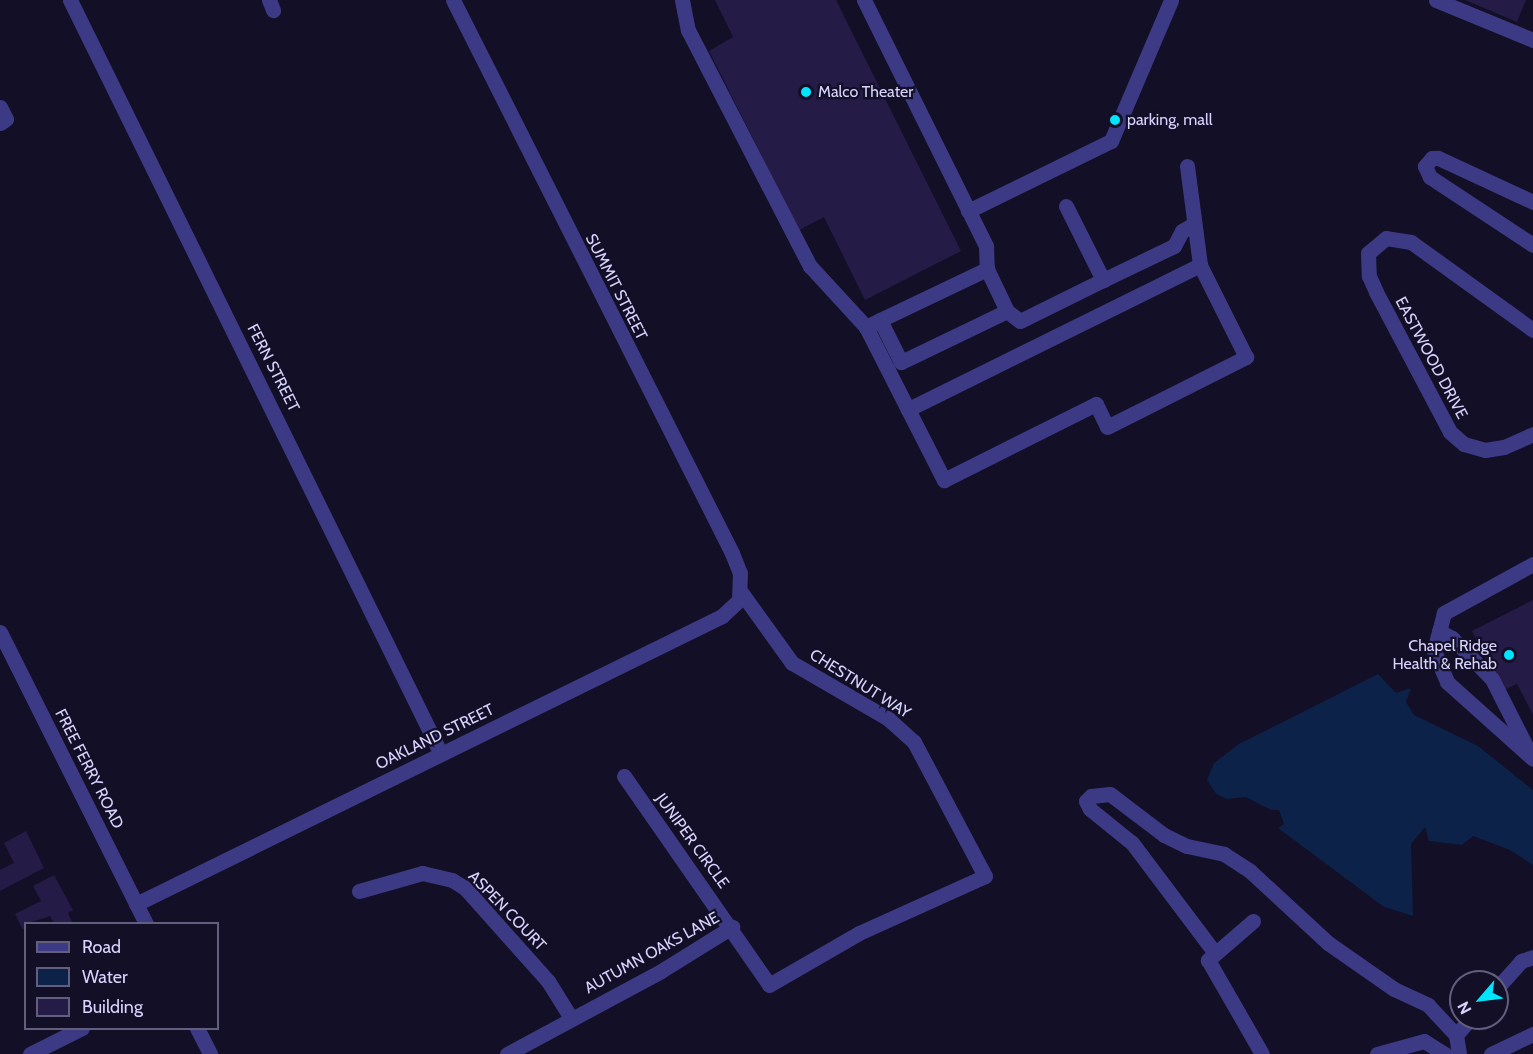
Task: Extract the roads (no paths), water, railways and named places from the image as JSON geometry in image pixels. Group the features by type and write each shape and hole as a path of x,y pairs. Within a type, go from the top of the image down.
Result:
{"street":[{"name":"FERN STREET","path":"70,0 441,754"},
{"name":"SUMMIT STREET","path":"453,0 732,553 741,573 741,592"},
{"path":"682,0 688,30 810,267 866,327 944,480 1096,404 1107,427 1246,357 1200,265 1192,225 1187,166"},
{"path":"864,0 986,246 987,269 1007,311 1020,321 1174,246 1182,231 1192,225"},
{"path":"968,211 1111,141 1171,0"},
{"path":"1436,0 1532,37"},
{"path":"0,107 6,120 0,123"},
{"path":"1533,202 1438,158 1432,158 1425,166 1430,177 1533,244"},
{"path":"1066,206 1103,280"},
{"name":"EASTWOOD DRIVE","path":"1533,330 1411,242 1386,238 1371,249 1367,264 1376,292 1450,432 1464,444 1485,450 1504,447 1533,434"},
{"path":"908,410 1200,265"},
{"path":"866,327 987,269"},
{"path":"880,320 901,362 1007,311"},
{"path":"1532,758 1448,682 1434,651 1444,613 1533,564"},
{"name":"OAKLAND STREET","path":"136,904 722,615 735,606 741,592"},
{"name":"CHESTNUT WAY","path":"741,592 792,663 887,718 914,742 985,876"},
{"name":"FREE FERRY ROAD","path":"0,632 145,922"},
{"path":"1439,632 1452,638 1492,679 1532,758"},
{"name":"JUNIPER CIRCLE","path":"624,776 675,854 732,927"},
{"path":"1215,953 1132,843 1090,809 1086,801 1091,796 1110,794 1164,836 1233,860 1328,943 1394,990 1428,1005 1456,1035 1459,1054"},
{"name":"ASPEN COURT","path":"359,891 422,873 452,880 465,888 548,981 571,1018"},
{"name":"AUTUMN OAKS LANE","path":"507,1054 661,971 732,927 769,985 869,927 985,876"},
{"path":"1253,921 1208,960 1262,1054"},
{"path":"1509,974 1521,961 1533,957"},
{"path":"30,1054 80,1030"},
{"path":"198,1030 210,1054"},
{"path":"1456,1035 1460,1030"},
{"path":"1491,1054 1533,1034"},
{"path":"1377,1054 1424,1041 1445,1054"}],"water":[{"path":"1378,674 1396,693 1411,688 1406,702 1414,715 1478,746 1533,790 1533,865 1510,850 1473,836 1462,845 1429,841 1425,827 1411,844 1413,916 1384,907 1278,828 1284,824 1279,810 1271,810 1246,797 1227,799 1216,794 1207,780 1214,763 1239,744"}],"place":[{"name":"Malco Theater","path":"806,92"},
{"name":"parking, mall","path":"1115,120"},
{"name":"Chapel Ridge Health & Rehab","path":"1509,655"}]}
